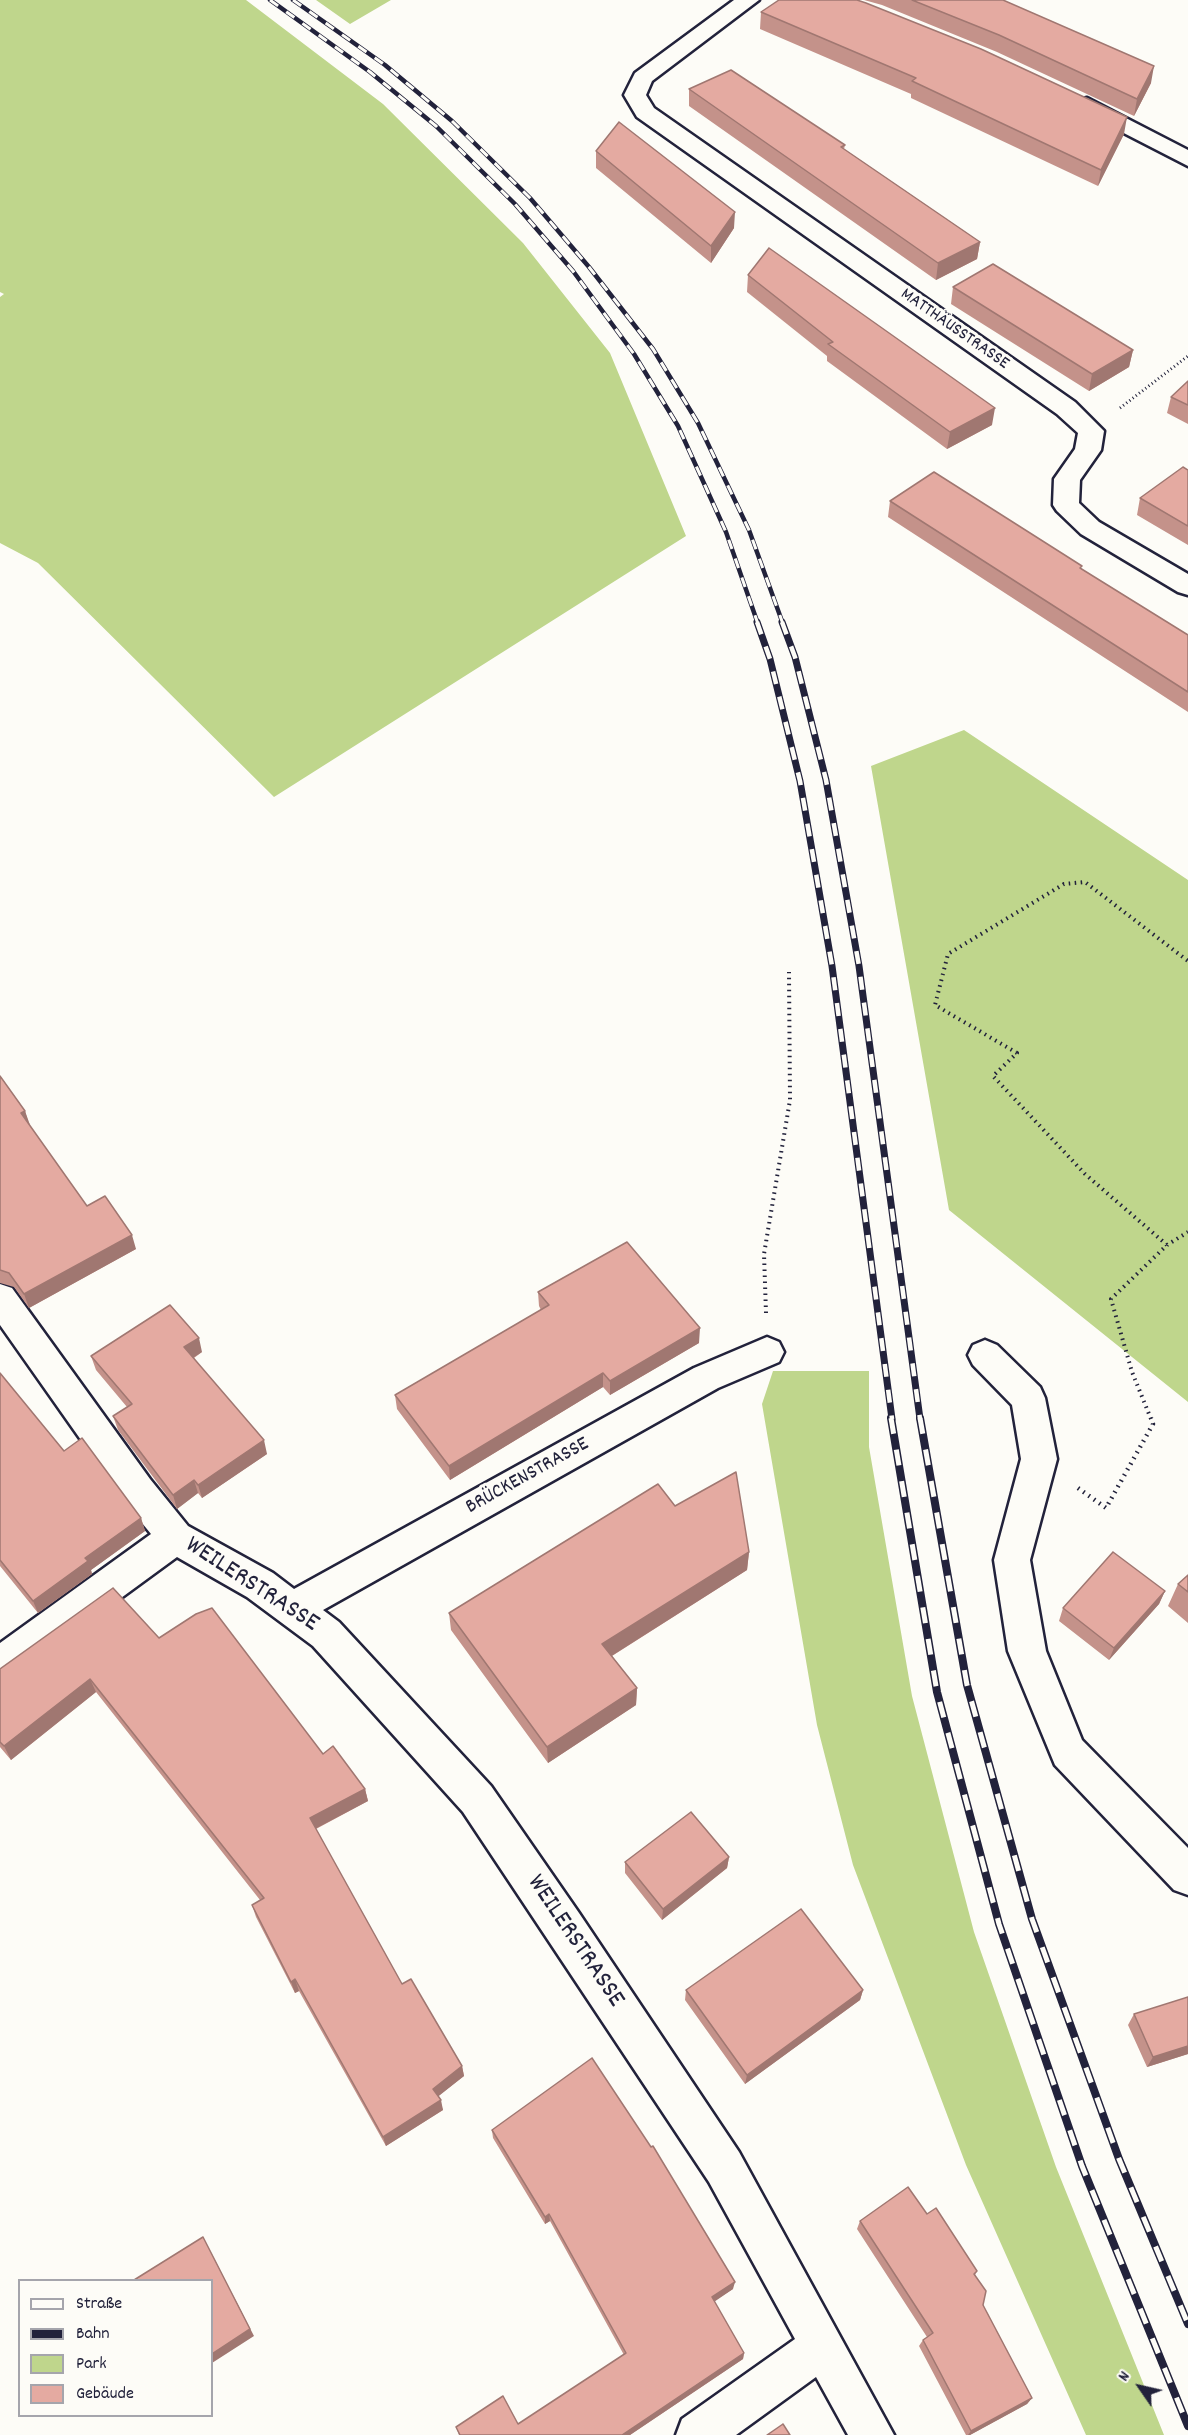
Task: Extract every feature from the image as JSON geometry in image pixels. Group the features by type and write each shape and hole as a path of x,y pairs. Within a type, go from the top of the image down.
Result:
{"street":[{"name":"MATTHÄUSSTRASSE","path":"748,0 644,78 635,95 645,112 1066,408 1090,431"},
{"path":"1069,97 1120,120 1188,159"},
{"path":"1090,431 1088,450 1067,478 1066,505 1090,528 1188,586"},
{"name":"WEILERSTRASSE","path":"0,1298 136,1490 175,1537 260,1585 293,1608 335,1643 477,1799 724,2167 872,2435"},
{"name":"BRÜCKENSTRASSE","path":"293,1608 706,1378 767,1352"},
{"path":"985,1355 1028,1398 1039,1459 1012,1560 1027,1651 1068,1752 1188,1876"},
{"name":"WEILERSTRASSE","path":"0,1665 175,1537"},
{"path":"698,2435 822,2346"}],"path":[{"path":"1090,431 1188,356"},
{"path":"1167,1245 1085,1174 993,1076 1017,1053 935,1005 938,985 948,954 1064,884 1084,882 1188,961"},
{"path":"767,1352 764,1254 790,1100 789,972"},
{"path":"1039,1459 1106,1508 1154,1424 1132,1372 1111,1299 1167,1245 1188,1232"}],"green space":[{"path":"0,0 246,0 383,104 523,243 610,353 686,536 274,797 38,563 0,543 0,297 4,294 0,292"},
{"path":"316,0 391,0 350,24"},
{"path":"964,730 1188,880 1188,1402 949,1210 871,766"},
{"path":"773,1371 869,1371 869,1447 912,1696 974,1932 1056,2167 1164,2435 1086,2435 966,2165 853,1865 817,1725 762,1404"}],"building":[{"path":"779,0 857,0 866,3 981,49 1127,117 1101,170 912,81 916,78 761,12"},
{"path":"912,0 1003,0 1154,66 1137,99 999,35"},
{"path":"731,70 845,145 841,147 980,242 938,263 689,89"},
{"path":"619,122 735,212 711,246 596,151"},
{"path":"769,248 995,408 950,432 828,344 833,342 748,275"},
{"path":"993,264 1133,350 1092,374 953,287"},
{"path":"1188,381 1188,405 1171,397"},
{"path":"1183,467 1188,470 1188,526 1140,498"},
{"path":"934,472 1082,566 1080,568 1188,635 1188,692 890,501"},
{"path":"0,1076 25,1111 21,1113 87,1206 105,1196 132,1235 24,1294 9,1273 0,1270"},
{"path":"627,1242 700,1328 610,1381 603,1373 449,1466 395,1395 549,1305 538,1292"},
{"path":"170,1305 199,1338 184,1347 264,1440 198,1485 194,1480 173,1495 113,1416 132,1404 91,1356"},
{"path":"0,1373 64,1451 82,1438 141,1518 85,1558 88,1561 33,1601 0,1560"},
{"path":"736,1472 749,1552 602,1644 637,1688 547,1747 449,1613 658,1484 675,1506"},
{"path":"1113,1552 1165,1591 1114,1648 1063,1608"},
{"path":"1188,1575 1188,1592 1178,1584"},
{"path":"113,1588 159,1638 196,1614 212,1608 323,1754 333,1746 365,1789 310,1818 402,1984 411,1979 462,2066 433,2089 441,2100 383,2137 295,1979 291,1982 252,1905 264,1898 90,1679 4,1746 0,1742 0,1669"},
{"path":"691,1812 729,1857 663,1909 625,1862"},
{"path":"801,1909 863,1990 747,2075 686,1990"},
{"path":"1188,1997 1188,2046 1153,2057 1134,2014"},
{"path":"592,2058 651,2147 653,2146 735,2282 712,2297 744,2353 622,2435 460,2435 456,2427 503,2396 518,2424 626,2353 549,2214 545,2217 492,2130"},
{"path":"908,2187 927,2214 936,2208 977,2271 974,2274 986,2291 983,2305 1032,2398 971,2431 923,2340 933,2333 860,2221"},
{"path":"203,2237 250,2329 213,2353 213,2279 136,2279"},
{"path":"783,2424 790,2435 767,2435"}],"railway":[{"path":"270,0 370,72 436,126 515,204 573,271 634,354 678,426 726,532 758,624"},
{"path":"293,0 385,65 452,121 530,198 589,267 653,349 698,423 749,530 783,624"},
{"path":"757,622 770,659 800,781 832,966 892,1419"},
{"path":"782,622 795,657 826,780 859,966 920,1419"},
{"path":"891,1418 937,1692 999,1924 1082,2166 1188,2426"},
{"path":"920,1418 967,1685 1032,1919 1119,2159 1188,2324"}]}
